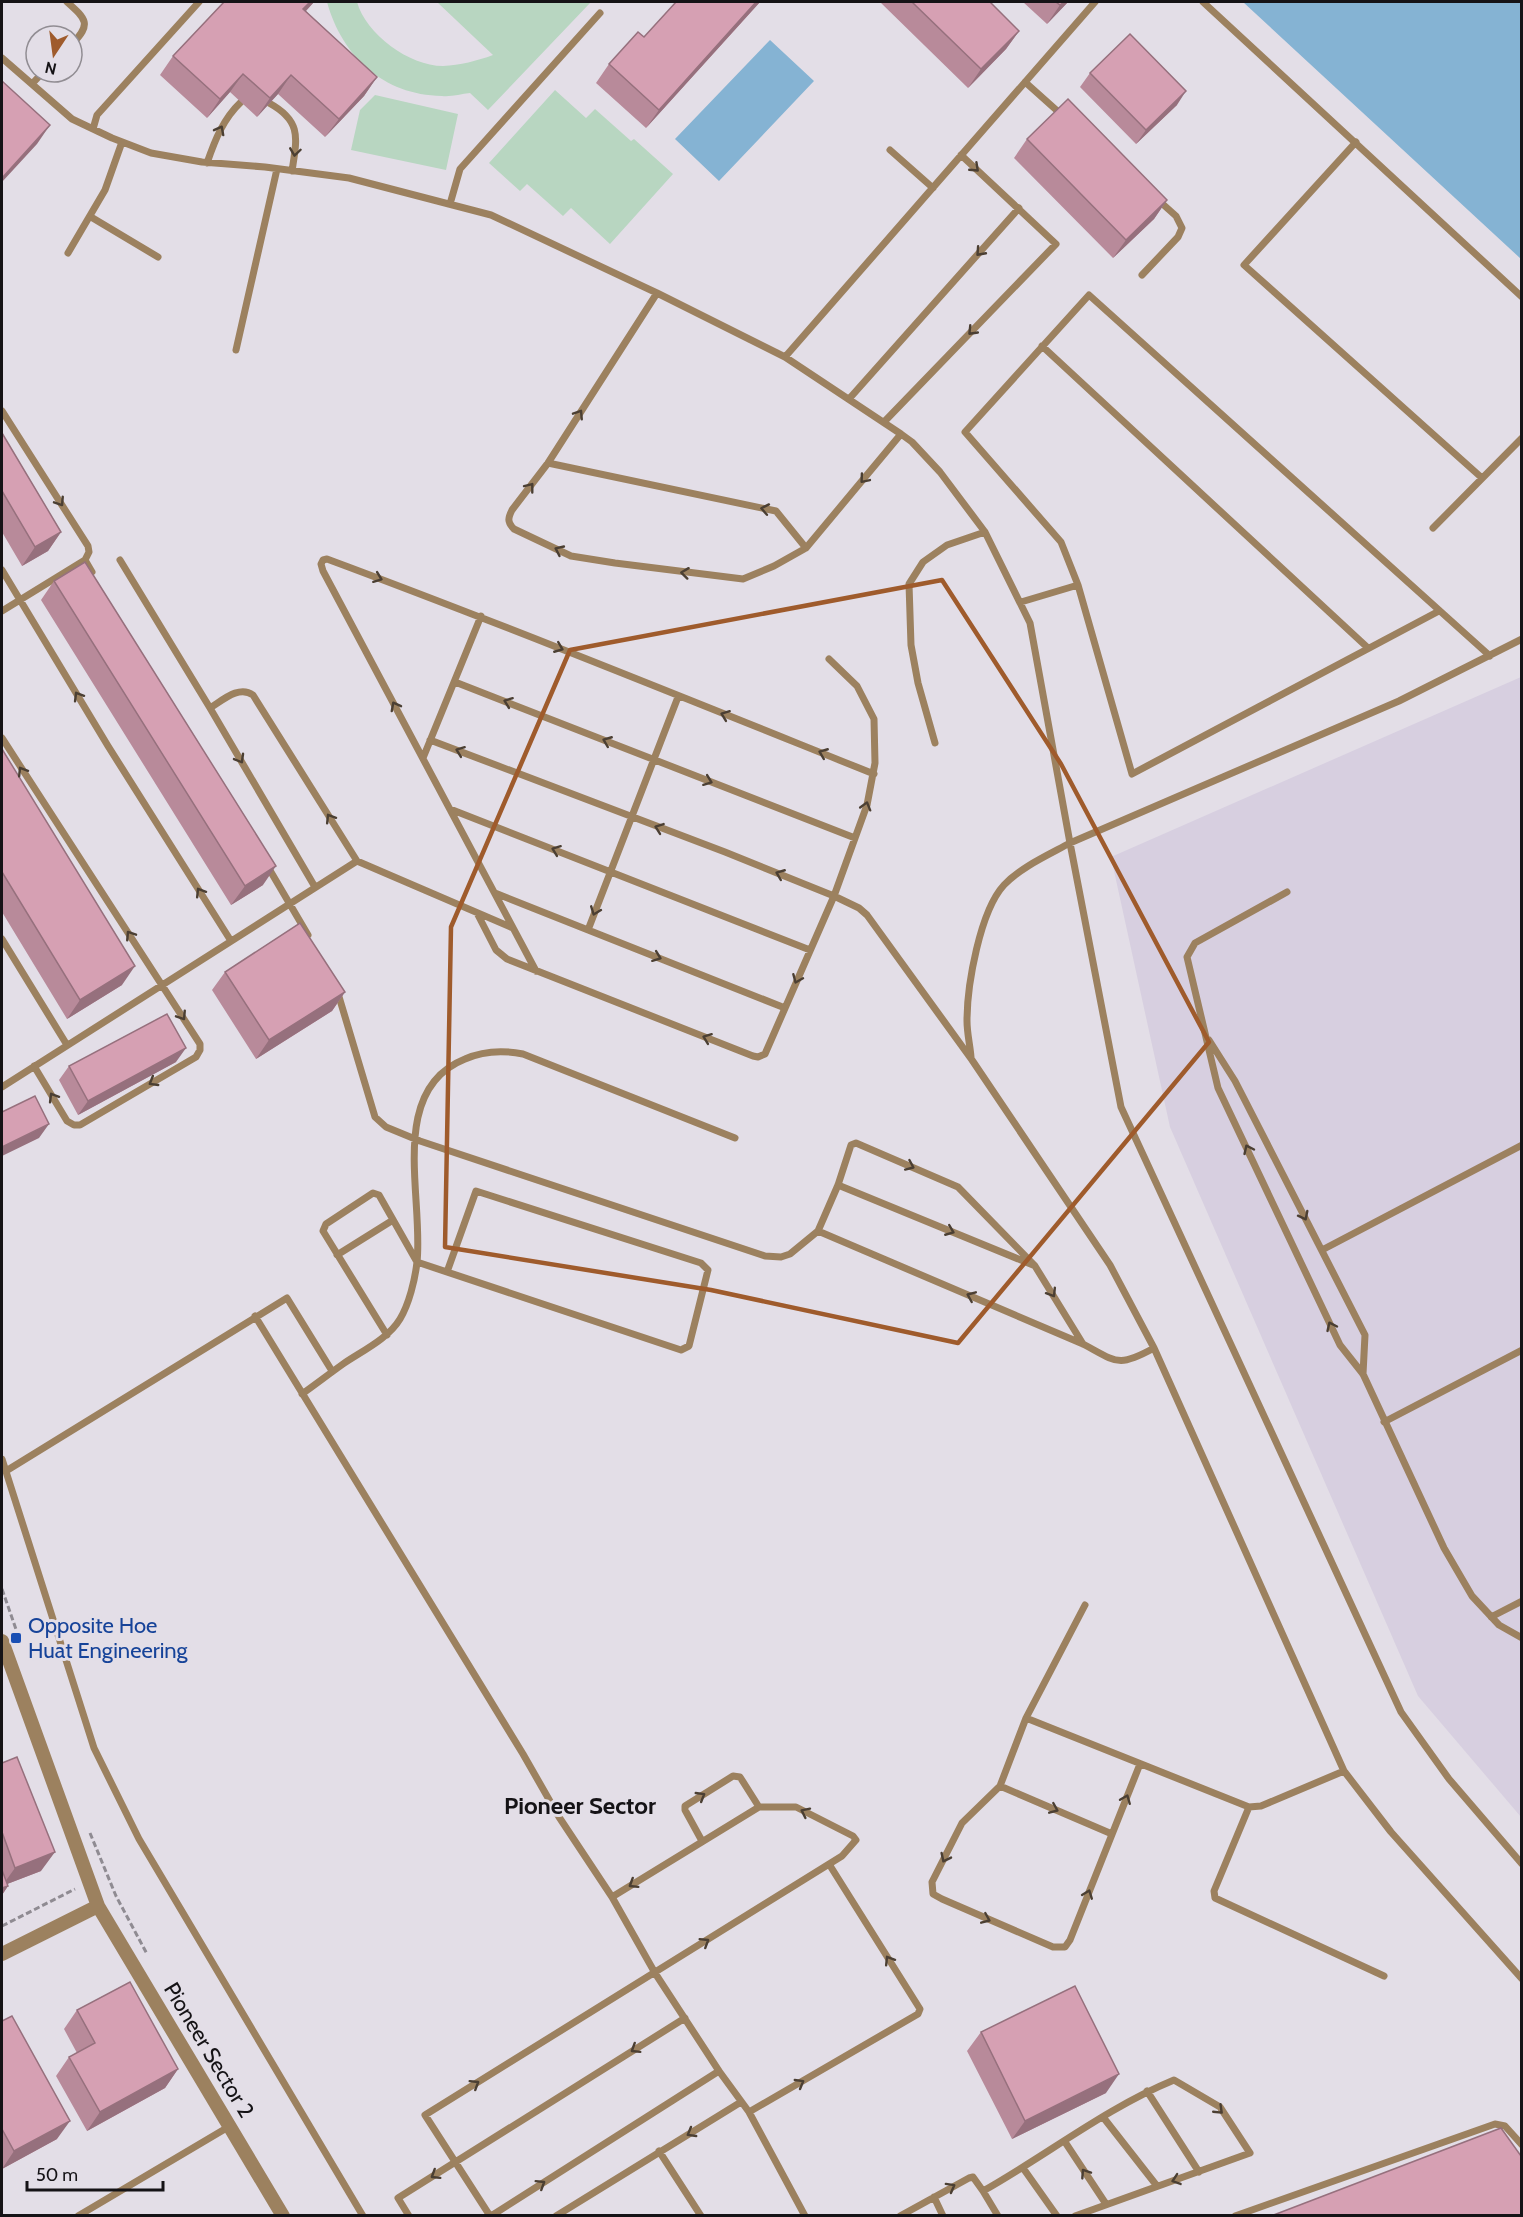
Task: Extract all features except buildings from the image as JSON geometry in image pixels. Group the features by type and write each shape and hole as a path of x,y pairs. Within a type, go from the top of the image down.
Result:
{"street":[{"name":"Pioneer Sector 2","path":"2,1641 98,1906 283,2216"},
{"path":"2,1954 98,1906"}],"lane":[{"path":"67,2 81,15 85,23 84,32"},
{"path":"93,129 97,115 200,2"},
{"path":"785,357 1095,2"},
{"path":"1203,2 1521,297"},
{"path":"450,204 460,169 600,13"},
{"path":"2,58 24,77"},
{"path":"1025,82 1069,122"},
{"path":"32,84 72,118 151,153 207,163 349,178 491,215 657,293 785,357 912,442 940,472 985,532 1030,623 1121,1107 1401,1712 1449,1779 1521,1864"},
{"path":"207,163 216,138 229,114 241,102"},
{"path":"269,104 282,111 296,127 297,138 292,171"},
{"path":"68,253 105,190 122,142"},
{"path":"1356,142 1244,265 1482,478"},
{"path":"890,150 933,188"},
{"path":"884,422 1056,244 961,155"},
{"path":"236,350 278,169"},
{"path":"1142,275 1178,237 1182,228 1176,216 1149,192"},
{"path":"849,399 1019,208"},
{"path":"91,217 158,257"},
{"path":"657,293 548,463 512,510 508,518 514,529 572,556 743,579 806,548 901,434"},
{"path":"1439,611 1131,774 1078,585 1061,542 965,432 1089,295 1490,656"},
{"path":"1042,346 1368,648"},
{"path":"2,411 88,546 89,552 84,561 2,611"},
{"path":"1433,528 1521,438"},
{"path":"548,463 776,512 806,548"},
{"path":"935,743 918,683 911,645 909,584 923,562 947,545 985,532"},
{"path":"536,971 323,571 321,564 323,560 327,559 481,616 874,774"},
{"path":"120,560 315,888"},
{"path":"84,561 96,579"},
{"path":"2,570 108,746 231,941"},
{"path":"1021,602 1078,585"},
{"path":"423,758 481,616"},
{"path":"972,1060 967,1021 971,973 985,921 1004,885 1030,865 1070,843 1399,701 1521,639"},
{"path":"477,913 501,956 758,1057 765,1054 834,896 867,805 874,774 874,719 857,686 829,659"},
{"path":"455,682 855,838"},
{"path":"210,708 238,692 248,691 253,695 357,861 513,928"},
{"path":"588,930 678,697"},
{"path":"2,738 200,1044 196,1057 81,1125 74,1125 67,1121 34,1066"},
{"path":"430,740 725,852 834,896 859,908 867,915 972,1060 1110,1265 1154,1348 1344,1771 1391,1832 1521,1978"},
{"path":"450,809 810,950"},
{"path":"2,1087 357,861"},
{"path":"266,864 312,942"},
{"path":"1287,892 1195,943 1187,957 1218,1088 1340,1345 1363,1374 1444,1548 1472,1596 1499,1625 1521,1638"},
{"path":"495,893 785,1008"},
{"path":"2,939 67,1045"},
{"path":"335,982 375,1117 386,1126 415,1138 765,1256 781,1257 790,1254 818,1231 838,1185 851,1145 856,1143 958,1187 1035,1266 1083,1344"},
{"path":"1206,1035 1235,1081 1365,1335 1363,1374"},
{"path":"302,1394 387,1335 400,1319 407,1303 417,1262 415,1138 422,1099 434,1079 451,1064 477,1054 509,1051 523,1054 735,1138"},
{"path":"1322,1251 1521,1145"},
{"path":"838,1185 1035,1266"},
{"path":"387,1335 324,1234 326,1224 373,1193 379,1195 417,1262 447,1272 681,1350 690,1346 708,1270 701,1263 476,1191 447,1272"},
{"path":"337,1255 393,1220"},
{"path":"818,1231 1083,1344 1111,1359 1123,1362 1154,1348"},
{"path":"6,1471 287,1298 332,1371"},
{"path":"255,1316 523,1754 559,1817 612,1897 655,1973 719,2071 749,2112 806,2216"},
{"path":"1384,1422 1521,1350"},
{"path":"2,1460 94,1748 139,1839 363,2216"},
{"path":"1491,1617 1521,1601"},
{"path":"1085,1605 1026,1718 1000,1786 962,1823 932,1882 933,1894 1053,1947 1065,1947 1070,1940 1140,1764"},
{"path":"1026,1718 1250,1807 1261,1806 1344,1771"},
{"path":"702,1841 685,1810 686,1806 733,1776 740,1777 759,1807"},
{"path":"1000,1786 1112,1834"},
{"path":"612,1897 759,1807 796,1807 853,1836 856,1840 842,1856 425,2115 491,2216 719,2071"},
{"path":"1250,1807 1214,1891 1215,1898 1384,1976"},
{"path":"749,2112 918,2014 920,2009 829,1864"},
{"path":"409,2216 398,2198 685,2018"},
{"path":"983,2190 1023,2169 1148,2091 1174,2080 1220,2107 1250,2153 1074,2216"},
{"path":"1148,2091 1199,2172"},
{"path":"556,2216 741,2102"},
{"path":"1103,2117 1157,2186"},
{"path":"1235,2216 1495,2124 1509,2130 1521,2145"},
{"path":"78,2216 230,2126"},
{"path":"1065,2142 1106,2204"},
{"path":"659,2151 701,2216"},
{"path":"1023,2169 1057,2216"},
{"path":"900,2216 973,2177 999,2216"},
{"path":"934,2197 943,2216"}],"path":[{"path":"2,1926 89,1882"}],"highlighted area":[{"path":"942,580 1061,764 1209,1042 958,1343 711,1290 445,1247 451,927 570,650"}],"shaded area":[{"path":"1521,677 1521,1817 1418,1696 1170,1127 1111,857"}],"green space":[{"path":"327,2 357,2 369,26 391,46 416,60 430,65 443,66 456,65 493,55 437,2 591,2 488,110 470,93 452,96 421,94 384,80 354,55 334,22"},
{"path":"555,90 586,118 595,109 631,141 634,139 673,174 610,244 571,208 563,216 527,184 520,191 489,163"},
{"path":"375,95 458,114 446,170 351,150 360,110"}],"water":[{"path":"1243,2 1521,2 1521,259"},
{"path":"770,40 814,81 719,181 675,139"}],"place":[{"name":"Opposite Hoe Huat Engineering","path":"16,1638"}],"district":[{"name":"Pioneer Sector","path":"580,1805"}]}
